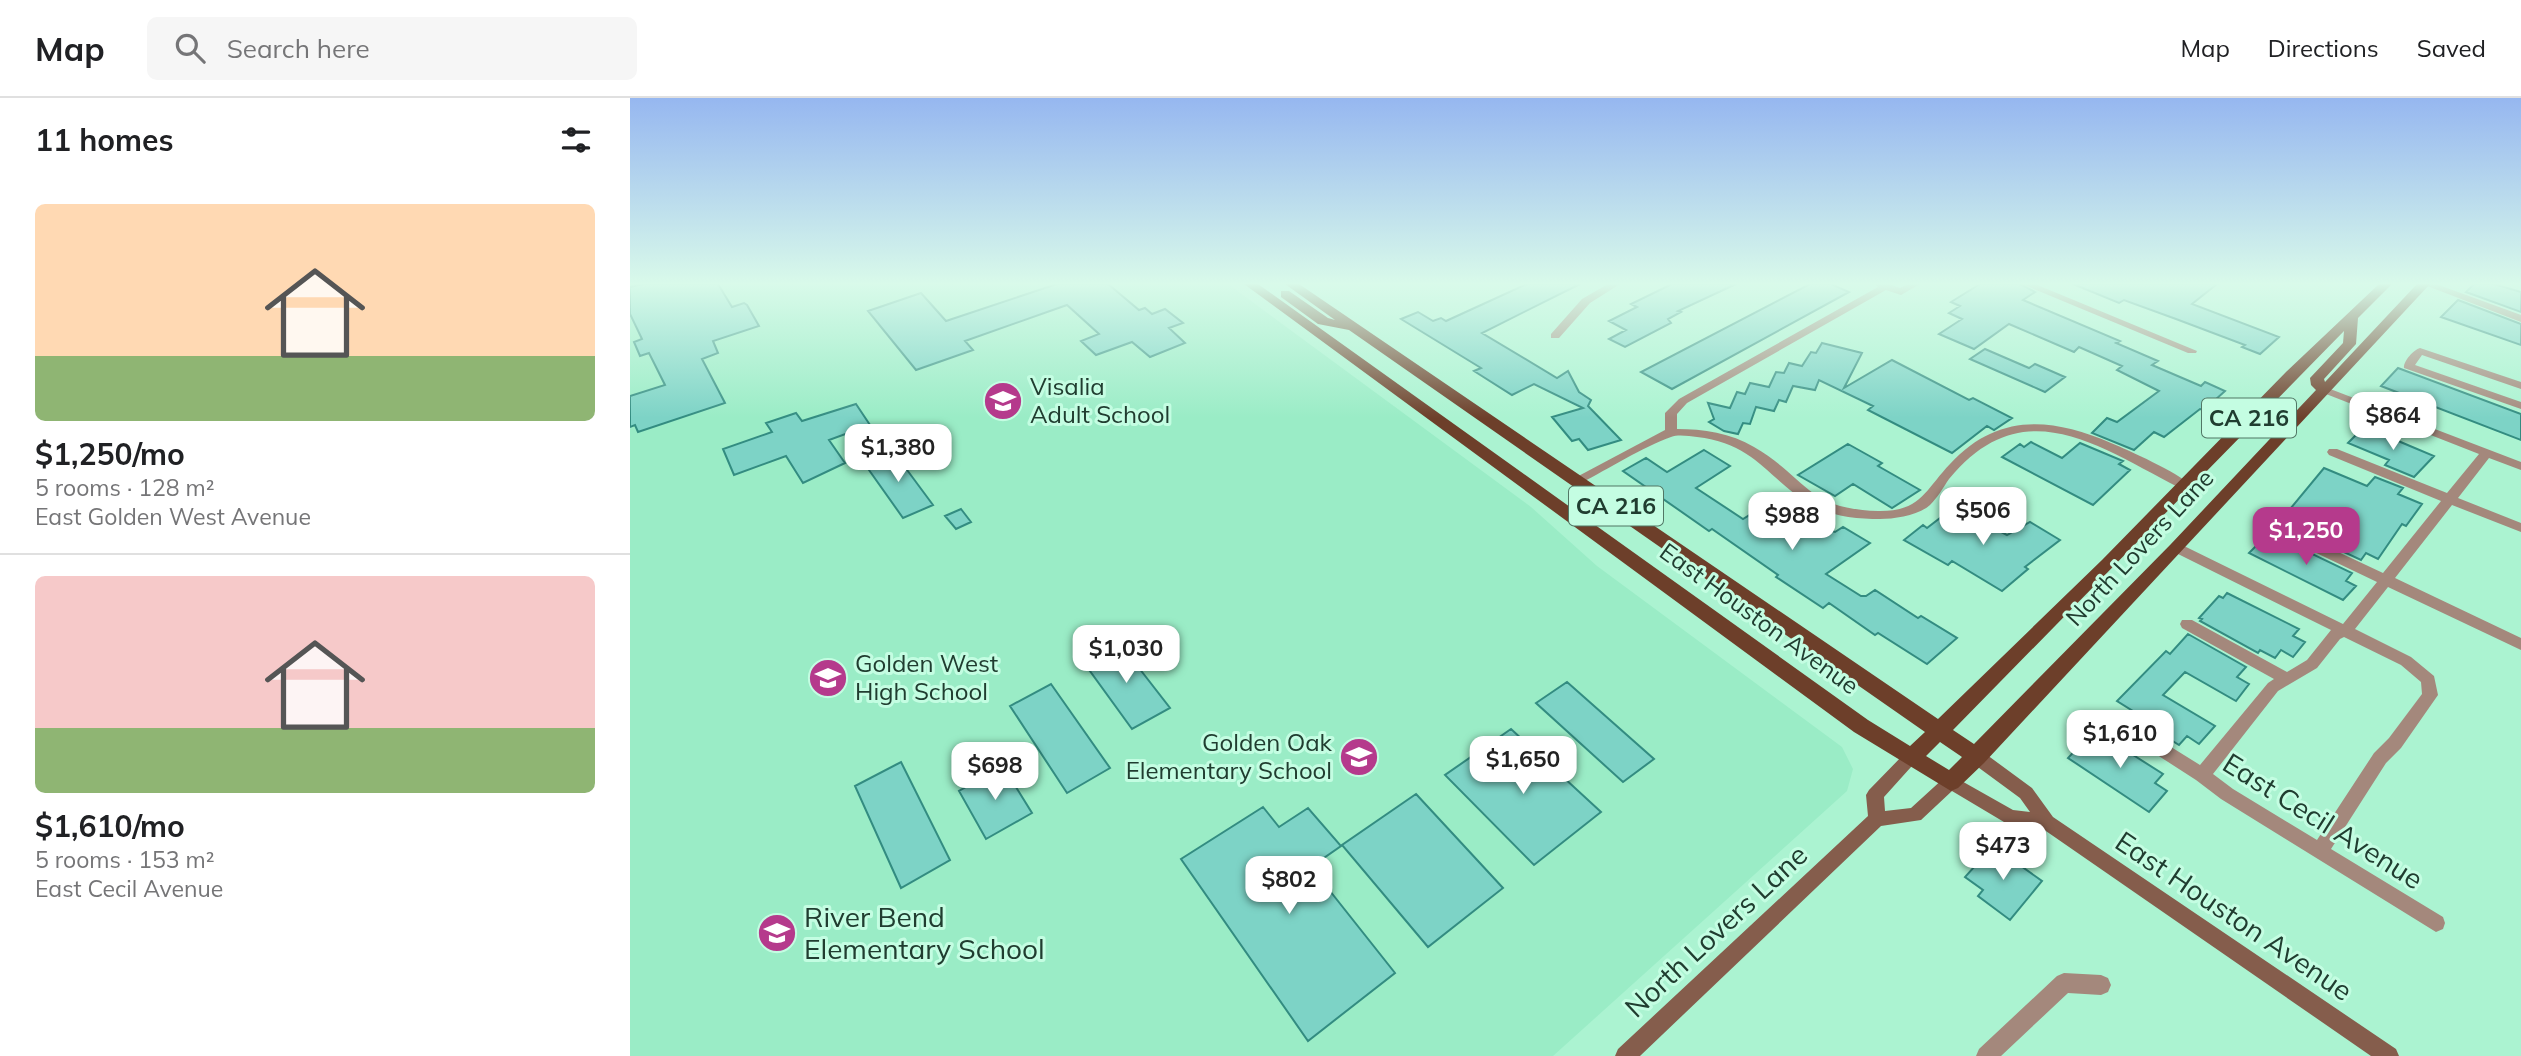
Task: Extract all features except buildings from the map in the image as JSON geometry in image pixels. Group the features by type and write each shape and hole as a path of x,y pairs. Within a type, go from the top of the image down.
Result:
{"main road":[{"name":"East Houston Avenue","path":"1312,329 1850,718 2010,817 2048,822"},
{"path":"1350,329 1361,332"},
{"name":"East Houston Avenue","path":"1356,329 1940,729 2026,793 2048,822 2389,1056"},
{"name":"North Lovers Lane","path":"1877,819 1875,795 2339,329"},
{"path":"2325,390 2318,385 2317,378 2349,344 2351,329"},
{"name":"North Lovers Lane","path":"1625,1056 1877,819 1915,814 1978,757 2383,329"}],"street":[{"path":"1555,336 1561,329"},
{"path":"1671,432 1671,413 1683,401 1808,329"},
{"path":"2137,329 2192,351"},
{"path":"2521,386 2420,351 2408,366 2521,407"},
{"path":"2325,390 2521,466"},
{"path":"1577,480 1671,432 1696,432 1722,437 1762,458 1802,493 1826,507 1880,516 1898,513 1924,503 1966,453 1984,438 2007,429 2036,426 2066,430 2094,441 2184,485"},
{"path":"2333,452 2521,528"},
{"path":"2202,775 2273,687 2312,664 2335,635 2346,630 2486,453"},
{"path":"2265,523 2521,644"},
{"path":"2177,548 2346,630 2406,662 2429,680 2430,695 2395,743 2379,758 2320,851"},
{"path":"2187,624 2285,678"},
{"name":"East Cecil Avenue","path":"2112,718 2227,794 2436,923"},
{"path":"1986,1056 2064,983 2101,985"}],"shaded area":[{"path":"630,329 1289,329 1531,507 1597,566 1842,747 1853,769 1847,791 1553,1056 630,1056"}],"place":[{"name":"Visalia Adult School","path":"1003,401"},
{"name":"Golden West High School","path":"828,678"},
{"name":"Golden Oak Elementary School","path":"1359,757"},
{"name":"River Bend Elementary School","path":"777,933"}]}
